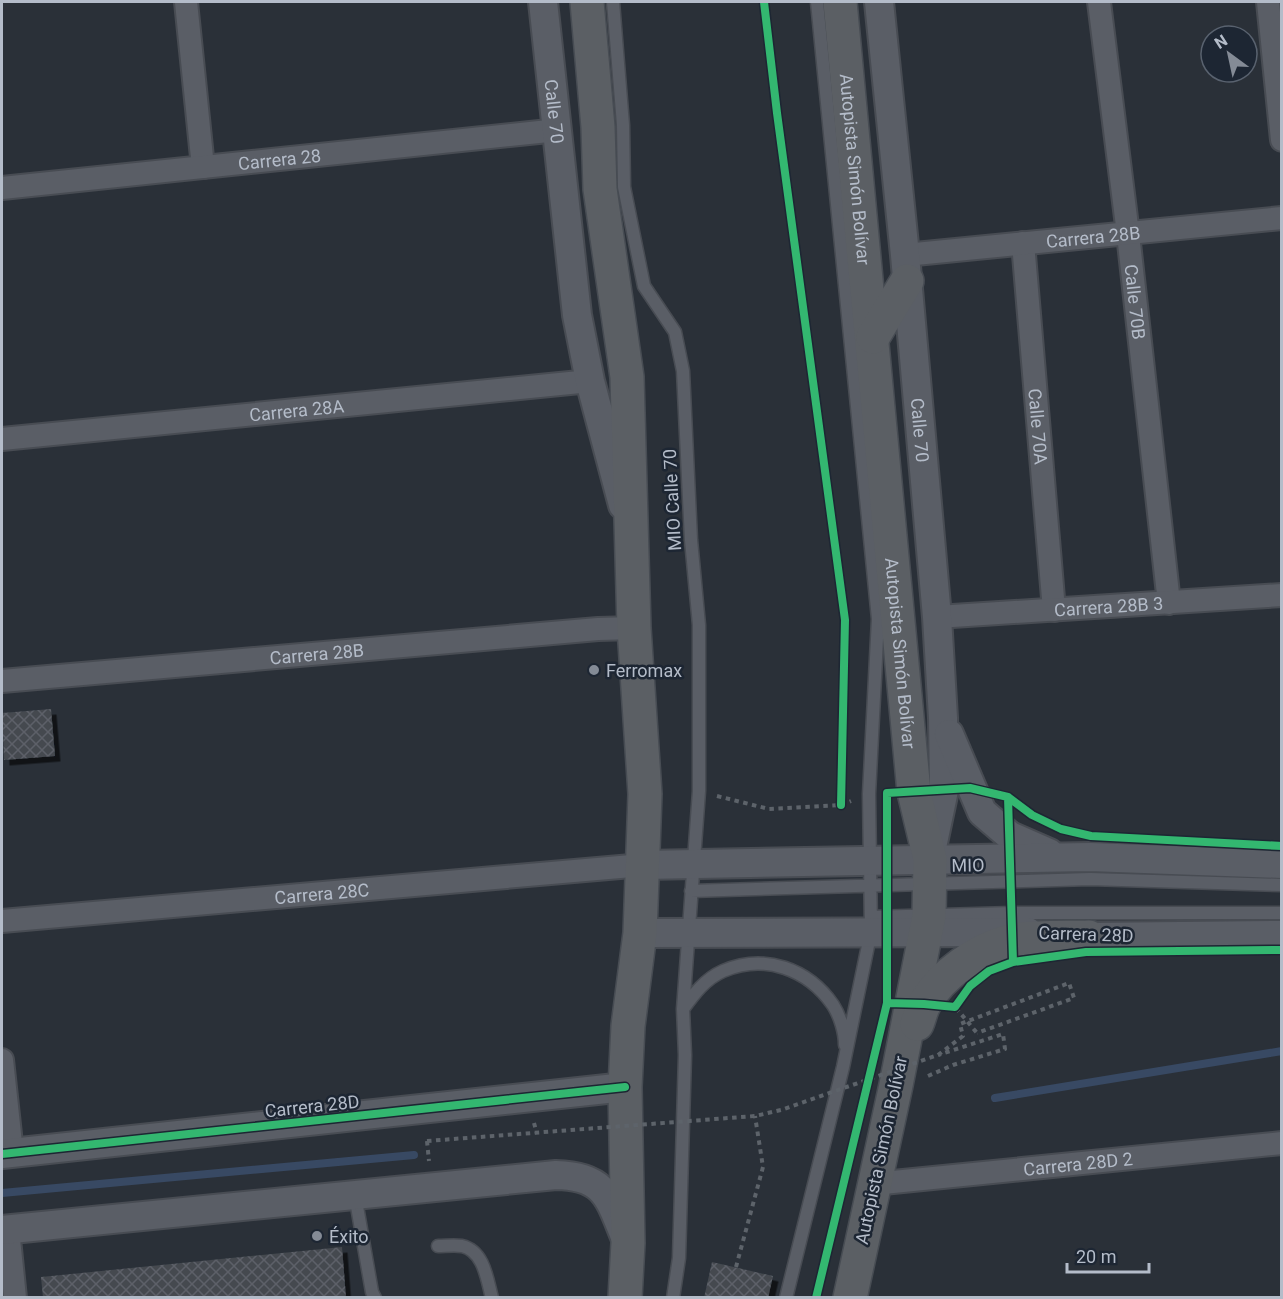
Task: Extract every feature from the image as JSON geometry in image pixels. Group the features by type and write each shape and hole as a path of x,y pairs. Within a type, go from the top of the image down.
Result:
{"highway":[{"path":"587,2 598,127 600,189 627,377 634,628 645,794 639,933 628,1026 625,1087 628,1243 625,1298"},
{"name":"Autopista Simón Bolívar","path":"840,2 914,792 929,871 927,924 877,1083 873,1184 850,1298"},
{"path":"873,337 906,268"},
{"path":"877,1083 947,1004 938,986 953,971 991,948 1011,940 1089,937"}],"street":[{"path":"186,2 203,167"},
{"name":"Calle 70","path":"543,2 576,315 590,381 632,538"},
{"name":"Calle 70","path":"879,2 906,268 937,617 943,718 944,790 929,871"},
{"name":"Calle 70B","path":"1099,2 1128,234 1169,603"},
{"path":"1268,2 1281,140"},
{"name":"Carrera 28","path":"2,188 558,130"},
{"name":"Carrera 28B","path":"906,268 1023,243 1281,218"},
{"name":"Calle 70A","path":"1023,243 1054,610"},
{"name":"Carrera 28A","path":"2,439 590,381"},
{"name":"Carrera 28B 3","path":"937,617 1281,595"},
{"name":"Carrera 28B","path":"2,681 598,629 634,628"},
{"path":"943,718 970,788 982,812 1010,836 1048,852 1090,857 1281,864"},
{"path":"643,865 693,877 929,871 1090,857"},
{"name":"Carrera 28C","path":"2,921 643,865"},
{"name":"Carrera 28D","path":"639,933 927,924 1089,937 1281,935"},
{"path":"2,1060 7,1154"},
{"name":"Carrera 28D","path":"7,1154 625,1087"},
{"name":"Carrera 28D 2","path":"873,1184 1281,1143"},
{"path":"15,1298 5,1230 556,1175 587,1178 602,1190 613,1207 628,1243"}],"lane":[{"name":"MIO Calle 70","path":"613,2 623,125 624,187 644,286 675,332 683,371 699,626 699,791 683,1009"},
{"path":"786,1298 843,1067 871,924 869,794 878,619 818,2"},
{"name":"MIO","path":"929,871 1281,885"},
{"path":"927,924 1012,913 1281,913"},
{"path":"673,1298 679,1258 685,1055 683,1009 700,987 723,971 749,964 776,964 801,974 823,991 838,1013 845,1040 843,1067"},
{"path":"356,1195 372,1292 375,1298"},
{"path":"438,1246 463,1246 477,1255 485,1269 492,1298"}],"path":[{"path":"699,791 769,809 841,805 869,794"},
{"path":"841,794 841,805"},
{"path":"938,1054 963,1036 960,1024 1069,983 1074,998 978,1034 947,1004"},
{"path":"428,1141 755,1116 782,1110 938,1054 1003,1034 1005,1049 953,1065"},
{"path":"736,1268 763,1167 755,1116"}],"building":[{"path":"51,709 55,756 4,760 2,713"},
{"path":"342,1247 346,1298 43,1298 41,1277"},
{"path":"712,1262 773,1276 768,1298 704,1298"}],"waterway":[{"path":"995,1098 1282,1051"},
{"path":"2,1193 414,1155"}],"cycle path":[{"path":"764,2 845,620 841,805"},
{"path":"816,1298 887,1003 887,793 970,788 1008,797 1032,815 1061,829 1091,836 1282,846"},
{"path":"1008,797 1013,962"},
{"path":"887,1003 955,1007 970,986 989,971 1013,962 1086,952 1282,950"},
{"path":"2,1154 625,1087"}],"place":[{"name":"Ferromax","path":"594,670"},
{"name":"Éxito","path":"317,1236"}]}
